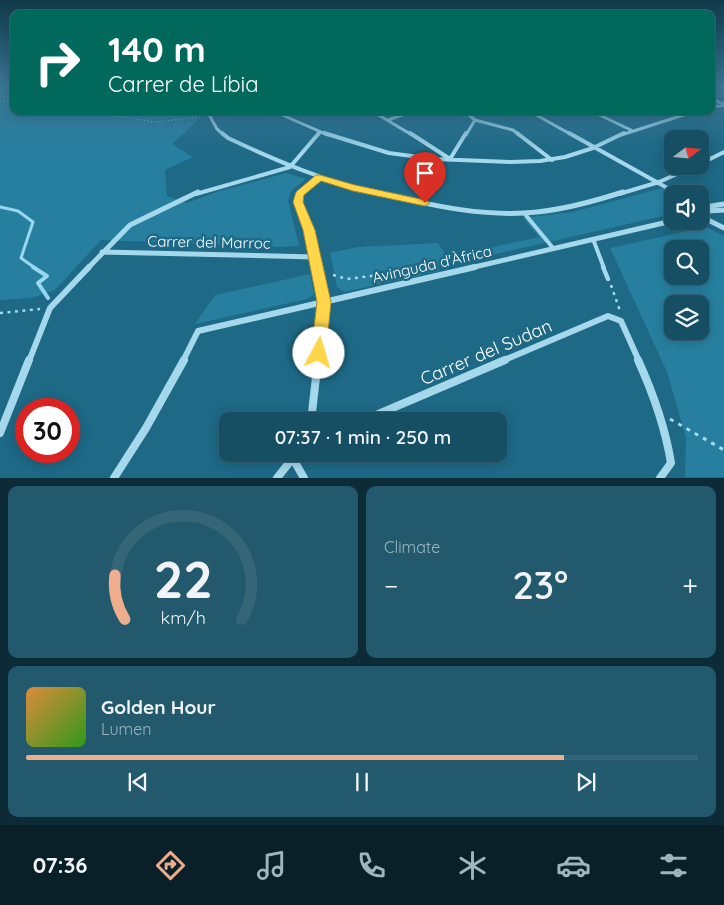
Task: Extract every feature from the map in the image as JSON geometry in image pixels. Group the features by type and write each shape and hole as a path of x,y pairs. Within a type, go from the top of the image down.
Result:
{"street":[{"path":"282,115 320,132 397,154 511,162 552,160 593,148 631,130 682,115"},
{"path":"379,115 450,159"},
{"path":"388,120 402,115"},
{"path":"469,115 475,120 513,130 552,160"},
{"path":"536,115 593,148 664,185"},
{"path":"599,115 631,130"},
{"path":"210,116 217,129 228,138 290,167 353,188 443,207 490,214 524,213 590,202 659,182 675,175"},
{"path":"450,159 475,120"},
{"path":"0,433 50,308 130,225 199,192 290,167 320,132"},
{"path":"709,160 724,152"},
{"path":"312,412 324,302 309,230 298,202 299,194 320,177"},
{"path":"709,208 711,206 724,204"},
{"path":"709,211 724,210"},
{"path":"709,220 724,228"},
{"name":"Avinguda d'Àfrica","path":"114,478 151,420 198,331 664,223"},
{"name":"Carrer del Marroc","path":"102,252 315,257"},
{"name":"Carrer del Sudan","path":"383,412 608,316 622,321 660,413"},
{"path":"660,413 669,442 671,463 660,478"},
{"path":"277,478 289,462"},
{"path":"297,462 304,478"}],"lane":[{"path":"524,213 553,248"},
{"path":"593,239 608,279"}],"path":[{"path":"109,115 154,122 210,116"},
{"path":"608,279 620,312"},
{"path":"0,313 50,308"},
{"path":"660,413 724,450"}],"shaded area":[{"path":"0,109 10,109 10,115 197,115 197,121 172,144 193,157 165,170 167,196 187,203 216,192 286,173 306,179 292,190 288,200 299,246 280,247 101,240 55,290 32,298 0,300"},
{"path":"662,188 664,189 664,216 438,267 440,271 344,292 337,287 330,253 358,247 438,243 447,257 539,237 523,218 573,212"},
{"path":"709,228 724,236 724,477 685,477 686,438 667,372 610,248 692,230"},
{"path":"310,274 314,294 307,299 195,324 215,295"}],"waterway":[{"path":"0,207 18,211 33,222 21,258 35,268"},
{"path":"33,267 47,276 38,283 48,298"}],"route":[{"path":"319,353 324,302 309,230 300,211 299,194 320,177 353,188 425,203"}]}
